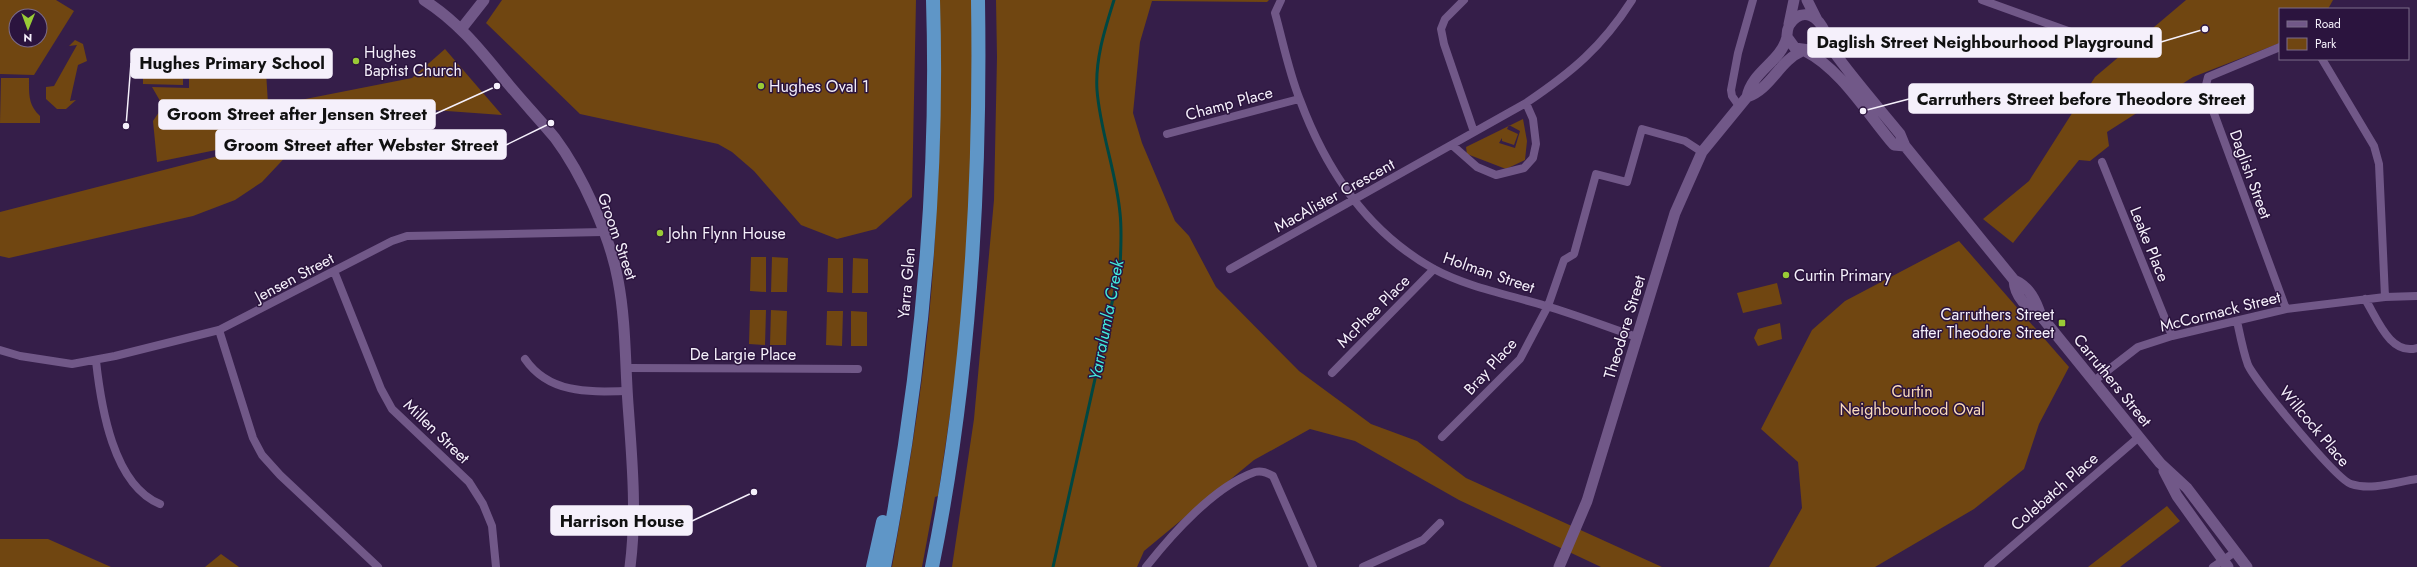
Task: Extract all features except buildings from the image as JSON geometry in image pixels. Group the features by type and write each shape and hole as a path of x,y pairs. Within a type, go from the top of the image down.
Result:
{"highway":[{"name":"Yarra Glen","path":"884,567 911,399 920,325 931,193 934,104 933,0"},
{"path":"932,566 955,426 971,286 978,153 978,0"},
{"path":"873,567 902,413 931,193"}],"main road":[{"name":"Groom Street","path":"424,0 443,12 462,28 555,139 576,170 603,232 618,279 627,368 627,391 634,479 634,526 630,567"},
{"path":"462,28 484,0"},
{"name":"Theodore Street","path":"1747,97 1749,88 1755,79 1782,52 1788,32 1794,0"},
{"path":"1807,0 1823,31 1822,38 1818,45 1804,51 1792,46 1788,32 1792,20 1799,15 1808,15 1817,20"},
{"name":"Carruthers Street","path":"1823,31 1834,52 1900,134 1905,146 2014,280 2015,290 2022,300 2041,316 2160,463 2187,488 2247,567"},
{"name":"Theodore Street","path":"1561,563 1588,501 1675,213 1702,152 1747,97 1761,90 1788,60 1804,51"},
{"name":"Carruthers Street","path":"1804,51 1816,58 1834,74 1894,145 1905,146"},
{"name":"Carruthers Street","path":"2160,463 2177,496 2225,563"}],"street":[{"name":"Holman Street","path":"1281,0 1275,13 1299,99 1322,153 1335,176 1377,226 1434,269 1491,290 1548,306 1638,337"},
{"path":"1464,0 1445,18 1441,29 1474,132"},
{"name":"MacAlister Crescent","path":"1230,269 1526,103 1567,76 1593,51 1618,22 1632,0"},
{"path":"1739,106 1732,96 1731,90 1738,53 1753,0"},
{"path":"1982,0 2110,46"},
{"name":"Daglish Street","path":"2279,47 2219,70 2208,77 2205,89 2286,309"},
{"path":"2323,60 2374,146 2379,164 2385,297"},
{"name":"Champ Place","path":"1167,134 1299,99"},
{"path":"1452,145 1477,167 1496,175 1524,168 1532,158 1536,144 1533,119 1526,103"},
{"name":"Bray Place","path":"1442,437 1520,359 1548,306 1564,260 1574,254 1596,174 1627,182 1642,129 1685,141 1702,152"},
{"name":"Leake Place","path":"2102,162 2172,336"},
{"name":"Jensen Street","path":"0,350 53,362 72,364 96,361 219,330 240,322 334,271 407,236 603,232"},
{"name":"McPhee Place","path":"1332,373 1434,269"},
{"name":"Millen Street","path":"334,271 382,389 392,409 469,482 483,504 492,526 496,567"},
{"name":"McCormack Street","path":"2094,381 2138,347 2172,336 2286,309 2385,297 2417,296"},
{"path":"2365,299 2390,340 2399,348 2409,351 2417,348"},
{"name":"Willcock Place","path":"2237,321 2248,366 2320,457 2340,478 2351,484 2365,487 2417,479"},
{"path":"219,330 253,438 262,455 280,475 378,567"},
{"path":"525,359 543,379 568,389 627,391"},
{"path":"96,361 105,423 116,450 140,493 160,504"},
{"name":"De Largie Place","path":"627,368 858,369"},
{"name":"Colebatch Place","path":"1988,567 2139,437"},
{"path":"1146,567 1178,529 1204,505 1234,484 1256,472 1265,472 1273,476 1313,567"},
{"path":"1363,567 1423,540 1440,523"},
{"path":"2213,567 2225,563 2235,552"}],"green space":[{"path":"0,0 56,0 74,11 34,75 0,74"},
{"name":"Hughes Oval 1","path":"502,0 916,0 912,197 876,229 837,239 801,225 754,171 732,152 718,144 580,114 486,23"},
{"path":"939,0 974,0 974,147 959,353 938,496 935,497 922,567 892,567 919,402 929,319 935,235 937,176"},
{"path":"996,0 1269,0 1267,2 1152,1 1140,42 1133,113 1142,143 1175,221 1189,236 1216,287 1299,371 1371,424 1417,441 1466,478 1662,567 1601,567 1459,500 1355,441 1310,429 1254,460 1144,551 1137,567 952,567 974,419 994,200 997,57"},
{"path":"2186,0 2333,0 2329,8 2279,8 2279,43 2193,77 2107,132 2109,146 2090,161 2079,160 2013,243 1983,219 2029,181 2095,77"},
{"path":"75,40 83,44 87,61 78,65 70,101 76,100 66,109 57,109 46,99 46,87 54,86 77,45 69,46"},
{"path":"445,49 502,115 433,110 342,123 293,149 262,182 235,200 193,216 9,258 0,256 0,212 222,155 280,104 412,78"},
{"path":"265,55 268,104 221,149 157,162 153,121 163,106 152,87 189,88 189,57"},
{"path":"143,56 183,56 183,85 143,84"},
{"path":"1,78 29,78 30,99 33,108 40,116 40,123 0,123"},
{"path":"1523,119 1527,141 1525,160 1506,169 1467,154 1466,147 1508,126 1507,129 1518,134 1514,145 1502,141 1502,138 1499,143 1515,148 1520,131 1510,125"},
{"name":"Curtin Neighbourhood Oval","path":"1959,241 2069,367 2039,424 2024,469 1974,509 1875,567 1769,567 1802,508 1798,462 1761,429 1812,330 1845,301"},
{"path":"751,257 766,257 766,292 750,291"},
{"path":"772,257 788,258 787,292 771,292"},
{"path":"828,258 843,258 843,293 827,292"},
{"path":"853,258 868,259 868,293 852,293"},
{"path":"1777,283 1782,304 1743,313 1737,293"},
{"path":"750,310 766,310 765,345 749,344"},
{"path":"771,310 787,311 786,345 770,345"},
{"path":"827,311 843,311 842,346 826,345"},
{"path":"851,311 867,312 867,346 851,346"},
{"path":"1780,323 1782,339 1758,346 1754,338 1758,329"},
{"path":"680,505 686,505 690,509 690,515 686,519 680,519 676,515 676,509"},
{"path":"2167,506 2180,521 2120,567 2088,567"},
{"path":"0,539 48,539 111,567 0,567"},
{"path":"221,554 239,567 205,567"}],"waterway":[{"name":"Yarralumla Creek","path":"1053,567 1120,267 1121,226 1118,197 1101,121 1097,90 1099,56 1114,0"}],"place":[{"name":"Daglish Street Neighbourhood Playground","path":"2205,29"},
{"name":"Hughes Baptist Church","path":"356,61"},
{"name":"Groom Street after Jensen Street","path":"497,86"},
{"name":"Hughes Oval 1","path":"761,86"},
{"name":"Carruthers Street before Theodore Street","path":"1863,111"},
{"name":"Groom Street after Webster Street","path":"551,123"},
{"name":"Hughes Primary School","path":"126,126"},
{"name":"John Flynn House","path":"660,233"},
{"name":"Curtin Primary","path":"1786,275"},
{"name":"Carruthers Street after Theodore Street","path":"2062,323"},
{"name":"Harrison House","path":"754,492"}]}
